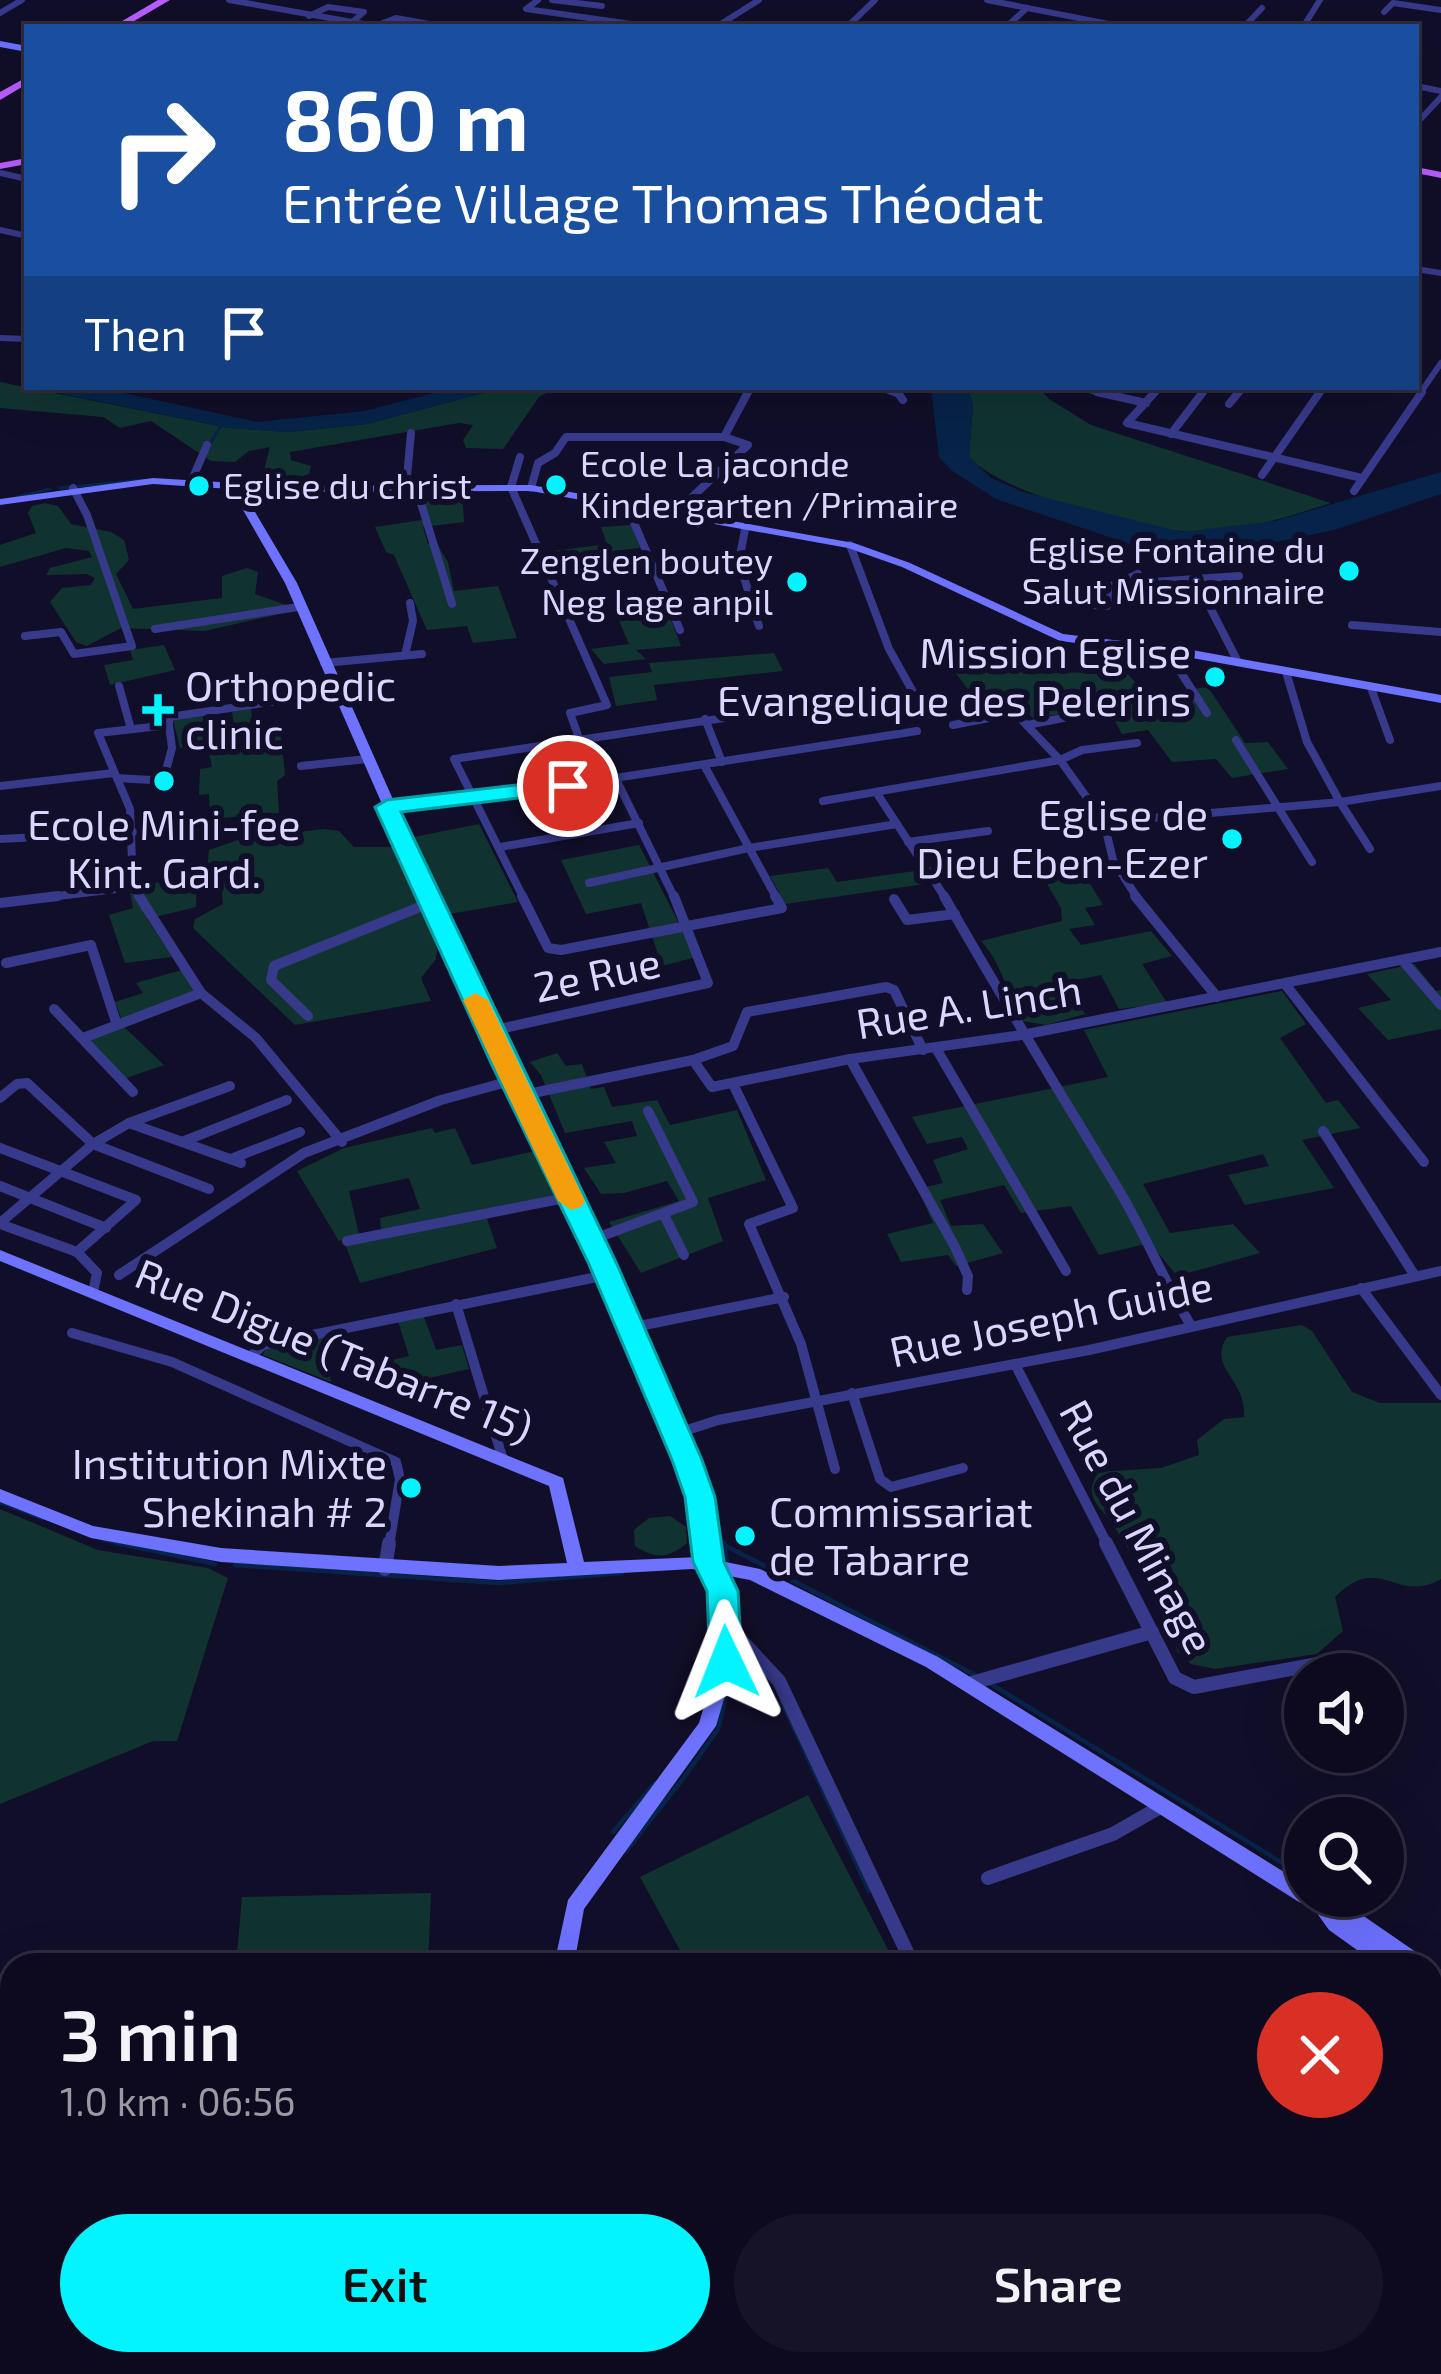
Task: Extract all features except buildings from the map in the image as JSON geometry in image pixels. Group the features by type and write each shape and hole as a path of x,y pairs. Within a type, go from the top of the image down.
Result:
{"main road":[{"path":"123,24 166,0"}],"street":[{"path":"0,14 22,0"},
{"path":"229,0 364,24"},
{"path":"538,0 526,9 631,24"},
{"path":"552,0 602,7"},
{"path":"721,24 758,0"},
{"path":"850,24 875,0"},
{"path":"1302,24 1320,0"},
{"path":"988,5 1008,2 1109,24"},
{"path":"1384,12 1393,3 1441,10"},
{"path":"309,16 328,7 364,13 352,22"},
{"path":"1009,24 1027,8"},
{"path":"1247,24 1262,8"},
{"path":"381,24 398,18 430,24"},
{"path":"1419,120 1441,94"},
{"path":"1354,491 1441,363"},
{"path":"724,437 748,390"},
{"path":"892,390 903,400"},
{"path":"1093,390 1146,403"},
{"path":"1157,390 1127,423 1362,478"},
{"path":"1172,434 1204,390"},
{"path":"1229,404 1241,390"},
{"path":"1262,475 1321,390"},
{"path":"410,433 411,487 452,604"},
{"path":"531,488 538,464 555,453 564,437 724,437 748,445 676,512"},
{"path":"191,482 207,445"},
{"path":"520,457 511,487 607,705 570,713 579,738"},
{"path":"0,502 73,488 191,482 235,487 531,488 850,545 944,582 1047,634 1441,699"},
{"path":"235,487 289,578 298,608 490,1031 525,1094 634,1327 700,1497 708,1562 722,1591 726,1624 722,1686 707,1726 575,1906 566,1953"},
{"path":"25,636 61,632 74,654 132,646 88,514 73,488"},
{"path":"626,504 680,630"},
{"path":"746,524 736,540 736,554 759,626"},
{"path":"850,545 889,649 918,701"},
{"path":"1124,584 1138,574"},
{"path":"1050,602 1098,608 1107,606 1110,587 1239,576"},
{"path":"1196,580 1238,662"},
{"path":"405,655 413,621 410,603"},
{"path":"155,629 298,608"},
{"path":"1352,625 1441,632"},
{"path":"1167,651 1207,713"},
{"path":"324,663 422,654"},
{"path":"1286,672 1307,742 1370,849"},
{"path":"119,686 131,729"},
{"path":"1371,688 1390,740"},
{"path":"0,786 116,776 151,780 165,774 172,748 169,717 339,692"},
{"path":"704,765 782,908 553,950 454,759 797,707"},
{"path":"953,725 1011,713 1060,760 1090,802"},
{"path":"1027,724 1084,715"},
{"path":"705,719 722,762"},
{"path":"169,725 98,732 130,809 134,887 202,993 256,1038 342,1142"},
{"path":"387,807 474,800 917,731"},
{"path":"1236,740 1312,862"},
{"path":"823,801 1138,743"},
{"path":"302,766 367,759"},
{"name":"2e Rue","path":"490,1031 704,986 708,976 687,923 616,779"},
{"path":"1217,997 1103,849 1104,822 1340,802 1441,786"},
{"path":"876,792 955,914 1022,1035 1124,1198 1153,1262 1190,1324"},
{"path":"500,847 638,824"},
{"path":"590,883 749,848 897,824"},
{"path":"908,842 988,831"},
{"path":"0,839 133,832"},
{"path":"0,903 134,887"},
{"path":"894,899 907,920 955,914"},
{"path":"308,1016 271,980 274,966 431,902"},
{"path":"6,963 91,945 117,1024"},
{"name":"Rue A. Linch","path":"733,1084 850,1059 1022,1035 1441,952"},
{"path":"1403,961 1441,1005"},
{"path":"1285,984 1424,1162"},
{"path":"525,1094 693,1060 733,1046 746,1012 886,987 894,990 1066,1271"},
{"path":"83,1038 202,993"},
{"path":"54,1009 133,1092"},
{"path":"850,1059 956,1247 968,1276 967,1290"},
{"path":"693,1060 708,1087 733,1084 793,1208 749,1224 823,1399 835,1469"},
{"path":"119,1275 304,1153 441,1100 514,1080"},
{"path":"0,1098 17,1084 27,1083 93,1144 209,1189"},
{"path":"93,1292 98,1273 77,1252 0,1224 93,1144 129,1124 230,1086"},
{"path":"182,1142 287,1100"},
{"path":"591,1240 664,1215 694,1199 648,1111"},
{"path":"129,1124 236,1161 300,1132"},
{"path":"1323,1130 1415,1276"},
{"path":"0,1148 136,1200 77,1252"},
{"path":"0,1186 106,1228"},
{"path":"347,1241 570,1197"},
{"path":"664,1215 683,1255"},
{"name":"Rue Digue (Tabarre 15)","path":"0,1255 557,1482 577,1569"},
{"name":"Rue Joseph Guide","path":"675,1434 1441,1270"},
{"path":"250,1356 263,1345 607,1275"},
{"path":"1361,1288 1441,1395"},
{"path":"634,1327 707,1309 784,1298"},
{"path":"457,1304 502,1456"},
{"path":"71,1333 172,1362 396,1462 400,1479 385,1569"},
{"name":"Rue du Minage","path":"1016,1364 1174,1678 1184,1685 1284,1669"},
{"path":"852,1393 880,1480 891,1487 963,1468"},
{"path":"0,1495 91,1532 141,1543 385,1569 499,1573 708,1562 754,1574 968,1684 1284,1882"},
{"path":"726,1624 779,1682 907,1953"},
{"path":"968,1684 1152,1633"},
{"path":"988,1878 1113,1834 1163,1806"},
{"path":"1329,1917 1376,1953"},
{"path":"1349,1917 1402,1953"}],"green space":[{"path":"0,382 229,428 289,432 367,424 495,390 552,390 539,397 503,449 466,448 463,440 473,425 459,423 290,452 291,460 311,466 309,474 296,479 262,478 270,447 249,451 235,462 211,461 151,421 120,428 103,417 0,408"},
{"path":"968,390 1041,390 1091,425 1331,503 1253,525 1204,532 1080,510 1013,485 969,457 973,405"},
{"path":"462,490 464,522 423,527 428,544 437,544 448,562 454,591 498,586 517,638 473,643 467,626 427,630 394,555 386,552 375,527 422,520 420,491"},
{"path":"32,506 58,506 71,524 111,532 124,540 129,560 116,574 133,609 222,598 222,576 247,568 258,572 255,594 286,605 283,613 205,631 121,628 87,646 76,642 50,602 62,588 91,585 95,578 46,575 50,568 92,557 89,551 66,548 0,567 0,545 36,533 28,513"},
{"path":"631,525 640,548 613,551 615,564 595,566 590,559 552,564 546,552 607,544 601,527"},
{"path":"667,610 681,646 636,650 646,659 604,664 591,649 629,644 615,611"},
{"path":"164,645 175,670 110,685 104,665 133,660 130,650"},
{"path":"774,653 783,671 654,685 657,700 616,706 609,677 652,672 649,663"},
{"path":"998,661 1025,674 1125,671 1147,695 1208,687 1245,743 1268,742 1288,769 1232,778 1216,759 1172,762 1148,730 1122,734 1108,708 1033,718 999,689 970,692 955,672"},
{"path":"251,709 254,730 280,727 285,775 277,781 279,813 210,819 209,794 199,795 200,769 212,767 207,743 180,748 173,720 203,716 210,742 236,739 232,712"},
{"path":"479,824 518,902 449,914 409,838"},
{"path":"339,831 354,847 397,847 415,881 437,949 436,959 421,978 431,1001 295,1025 193,928 195,919 223,904 221,885 207,869 209,850 238,840"},
{"path":"639,845 696,957 662,966 641,903 586,914 561,860"},
{"path":"828,868 837,882 922,870 932,883 785,904 770,876"},
{"path":"1084,874 1103,905 1085,908 1095,925 1069,929 1081,945 1151,931 1172,956 1142,964 1167,1003 1119,1009 1101,975 1065,982 1085,1014 1046,1025 1023,1021 981,941 1062,921 1061,908 1047,884 1063,875"},
{"path":"197,882 196,907 147,919 172,957 125,963 109,915 133,908 130,893 140,883"},
{"path":"1414,964 1436,991 1441,990 1441,1029 1388,1040 1358,1008 1391,1000 1367,974"},
{"path":"185,969 194,993 122,1020 115,1002 143,993 136,983"},
{"path":"1282,991 1306,1024 1280,1038 1326,1103 1338,1100 1360,1128 1302,1140 1334,1188 1245,1205 1228,1175 1269,1166 1263,1154 1143,1184 1170,1233 1233,1224 1260,1253 1177,1276 1150,1243 1099,1255 1071,1206 1021,1213 1004,1185 940,1200 951,1226 983,1224 1003,1253 956,1266 948,1255 901,1262 887,1234 933,1223 918,1189 943,1183 933,1160 968,1149 962,1137 927,1144 912,1117 1108,1077 1084,1030"},
{"path":"122,1025 164,1065 126,1078 89,1039"},
{"path":"557,1053 566,1066 582,1064 591,1089 604,1087 612,1107 657,1100 670,1125 737,1110 766,1180 708,1198 723,1241 641,1273 609,1222 679,1201 667,1181 601,1194 584,1168 616,1163 604,1142 637,1136 632,1121 565,1133 541,1075 530,1062"},
{"path":"432,1128 435,1133 455,1128 472,1165 539,1150 560,1194 381,1230 380,1218 420,1209 409,1178 349,1191 359,1235 339,1241 297,1171 344,1148"},
{"path":"486,1216 497,1248 360,1283 346,1246"},
{"path":"424,1317 436,1350 462,1345 469,1369 388,1387 381,1363 409,1356 398,1321"},
{"path":"1302,1325 1312,1331 1352,1392 1380,1403 1441,1403 1441,1579 1412,1586 1364,1578 1335,1597 1343,1631 1318,1653 1284,1653 1284,1659 1215,1669 1191,1664 1177,1651 1173,1600 1136,1559 1096,1503 1092,1490 1098,1472 1161,1468 1199,1455 1197,1440 1224,1419 1244,1417 1240,1393 1222,1357 1227,1337"},
{"path":"325,1337 331,1382 263,1355 265,1350"},
{"path":"0,1509 98,1550 208,1568 228,1578 177,1741 153,1741 0,1804"},
{"path":"670,1516 686,1527 687,1543 661,1555 635,1546 634,1530 649,1518"},
{"path":"808,1795 890,1953 681,1953 640,1877"},
{"path":"431,1893 428,1953 237,1953 242,1897"}],"water":[{"path":"43,390 110,390 257,422 365,411 445,390 495,390 367,424 289,432 229,428"},
{"path":"931,390 968,390 973,405 969,457 991,478 1023,492 1182,532 1275,521 1441,472 1441,494 1334,530 1252,547 1136,546 996,499 939,457"}],"waterway":[{"path":"210,444 221,426"},
{"path":"60,488 142,480"},
{"path":"17,497 50,489"},
{"path":"427,876 496,1026"},
{"path":"499,1032 506,1050"},
{"path":"685,1440 702,1482"},
{"path":"0,1503 43,1519"},
{"path":"710,1515 713,1530 727,1546"},
{"path":"694,1546 699,1537"},
{"path":"103,1540 127,1545"},
{"path":"116,1543 127,1545"},
{"path":"691,1551 696,1543"},
{"path":"724,1543 727,1561"},
{"path":"127,1545 215,1564"},
{"path":"728,1547 975,1675"},
{"path":"235,1565 498,1583 622,1573"},
{"path":"697,1572 707,1579"},
{"path":"713,1593 713,1633"},
{"path":"712,1642 715,1674"},
{"path":"680,1783 718,1729 732,1673"},
{"path":"991,1684 1284,1864"},
{"path":"782,1702 869,1891"},
{"path":"613,1832 655,1783"},
{"path":"626,1851 678,1785"}],"slow traffic":[{"path":"475,1000 571,1201"}],"place":[{"name":"Ecole La jaconde Kindergarten /Primaire","path":"556,485"},
{"name":"Eglise du christ","path":"199,486"},
{"name":"Eglise Fontaine du Salut Missionnaire","path":"1349,571"},
{"name":"Zenglen boutey Neg lage anpil","path":"797,582"},
{"name":"Mission Eglise Evangelique des Pelerins","path":"1215,677"},
{"name":"Orthopedic clinic","path":"158,710"},
{"name":"Ecole Mini-fee Kint. Gard.","path":"164,781"},
{"name":"Eglise de Dieu Eben-Ezer","path":"1232,839"},
{"name":"Institution Mixte Shekinah # 2","path":"411,1488"},
{"name":"Commissariat de Tabarre","path":"745,1536"}],"route":[{"path":"568,786 387,807 602,1262 687,1460 700,1497 708,1562 722,1591 726,1662"}]}
